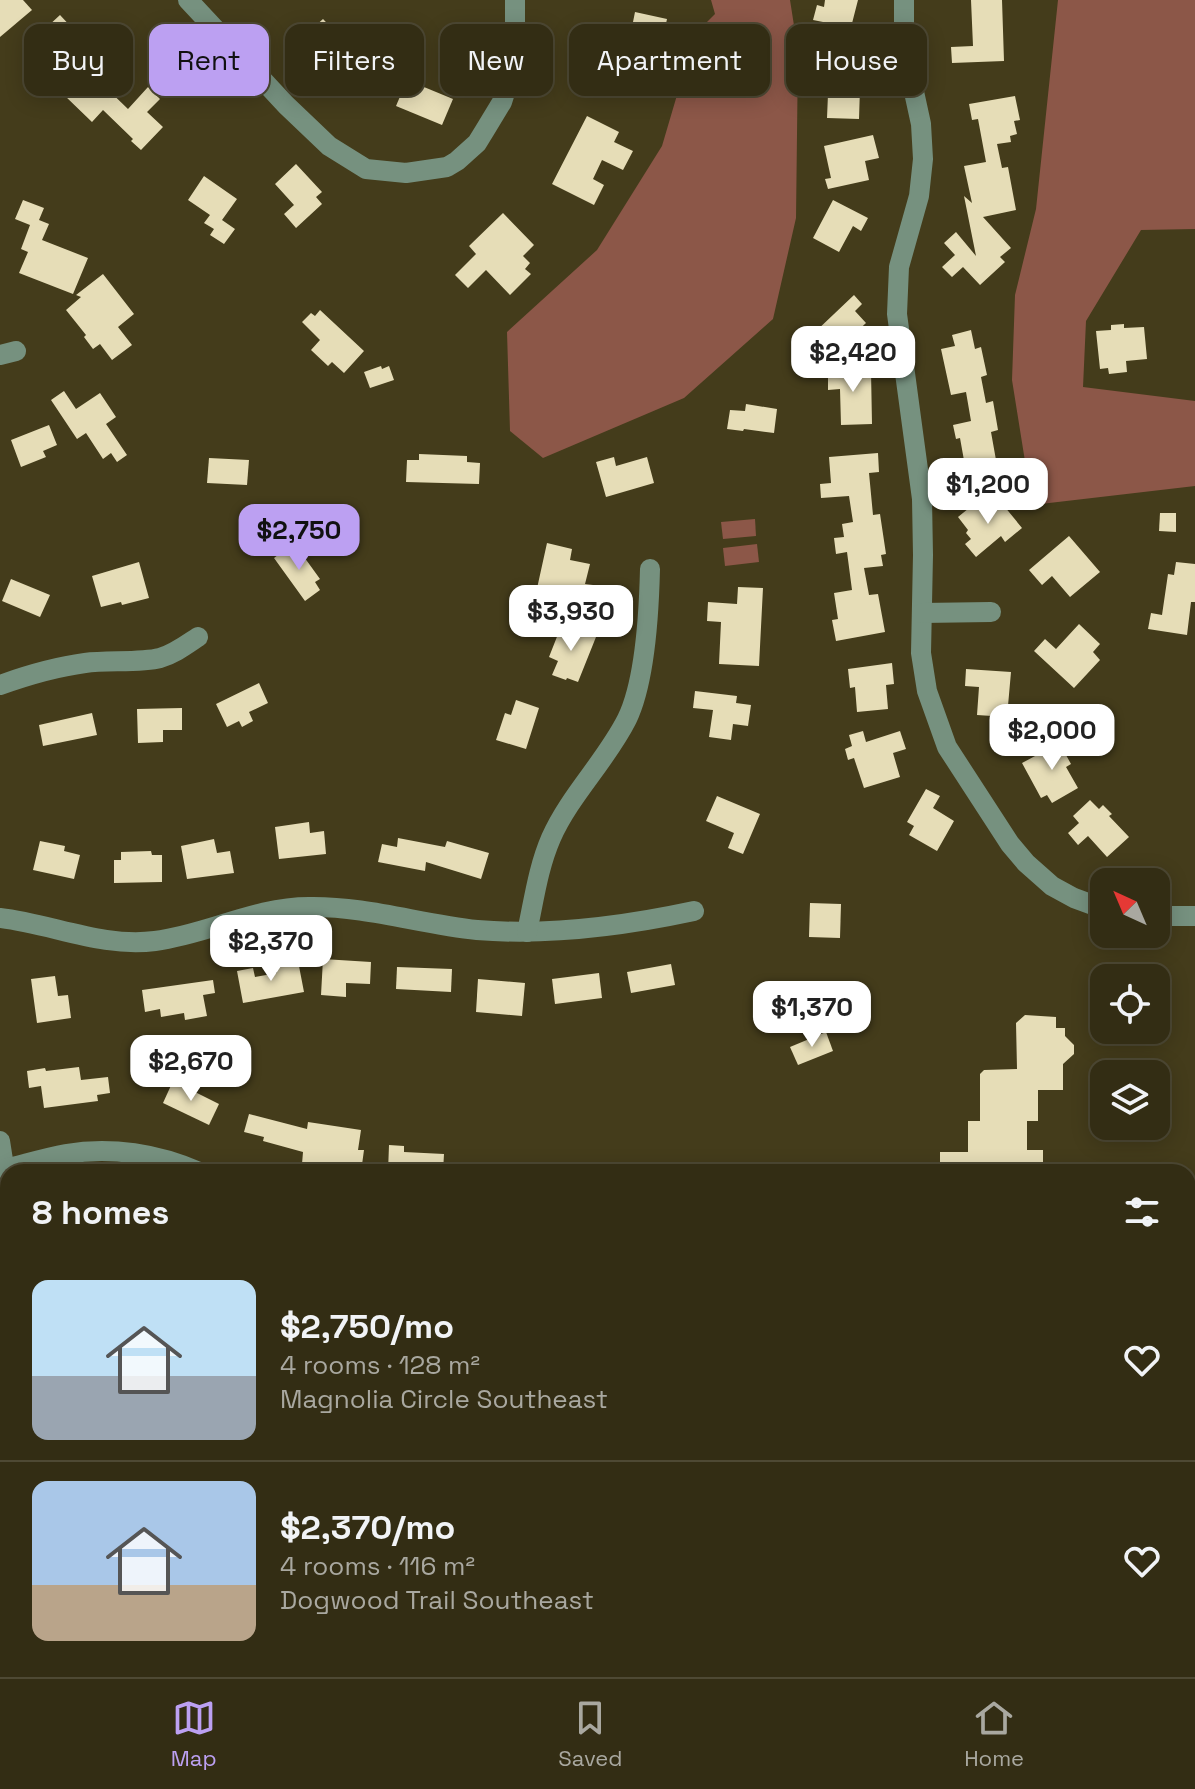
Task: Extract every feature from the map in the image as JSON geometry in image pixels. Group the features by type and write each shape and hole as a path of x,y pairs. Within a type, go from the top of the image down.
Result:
{"street":[{"path":"188,0 286,105 329,146 366,169 393,172 447,167 477,143 502,102 510,82 515,61 515,0"},
{"path":"904,0 904,46 921,124 923,159 919,196 899,267 897,314 922,499 921,653 927,691 940,732 995,823 1038,875 1063,893 1090,904"},
{"path":"527,932 542,862 552,835 627,719 637,691 650,569"},
{"path":"922,613 991,612"},
{"path":"0,685 61,667 114,660 159,659 198,637"},
{"path":"0,918 121,942 155,941 265,911 308,907 349,908 475,929 527,932 583,928 694,911"},
{"path":"1170,916 1195,916"},
{"path":"0,1141 2,1164"},
{"path":"24,1164 67,1154 103,1151 132,1153 175,1164"}],"shaded area":[{"path":"711,0 790,0 794,24 786,24 786,96 797,96 796,218 773,319 684,398 543,458 510,431 507,332 597,250 662,146 677,96 770,96 770,24 705,24 715,14"},
{"path":"1058,0 1195,0 1195,229 1141,230 1086,321 1083,387 1195,401 1195,486 1032,505 1012,380 1015,295 1036,209"},
{"path":"755,519 756,536 723,539 721,522"},
{"path":"757,544 759,562 725,566 723,548"}],"building":[{"path":"0,0 23,0 32,10 0,37"},
{"path":"825,0 858,0 852,24 822,24 813,20 817,5 824,7"},
{"path":"971,0 1002,0 1004,61 952,63 951,47 973,46"},
{"path":"635,12 667,19 666,24 633,24"},
{"path":"60,15 68,24 50,24"},
{"path":"148,87 149,96 160,99 147,112 163,127 141,150 103,110 92,122 65,96 115,96 128,109"},
{"path":"424,87 453,99 442,125 396,106 400,96 424,96"},
{"path":"828,96 860,96 859,119 827,118"},
{"path":"1015,96 1020,120 1014,121 1017,134 1010,136 1011,142 997,144 1002,168 1008,167 1016,210 983,217 1011,248 1000,257 1005,262 980,285 963,267 952,277 942,267 955,255 944,243 956,232 976,256 964,196 972,203 964,166 986,162 978,119 972,120 969,104"},
{"path":"587,116 619,132 614,142 633,151 623,170 602,160 593,179 604,185 594,205 552,184"},
{"path":"873,135 879,158 865,161 869,180 828,189 825,179 831,178 824,146"},
{"path":"296,164 322,192 316,197 322,204 296,228 284,214 294,205 275,184"},
{"path":"204,176 237,199 222,220 235,229 224,244 210,235 214,229 204,223 210,215 188,200"},
{"path":"23,200 44,208 39,220 49,224 42,240 88,258 73,294 19,273 28,252 21,249 30,225 15,219"},
{"path":"833,200 868,218 861,231 853,226 839,252 813,238"},
{"path":"503,213 534,245 523,256 530,263 525,269 531,274 510,295 486,270 468,288 455,275 476,254 469,246"},
{"path":"103,274 134,314 118,327 132,345 112,360 100,344 93,349 66,310 81,297 76,295"},
{"path":"854,295 862,304 855,311 866,323 833,354 814,333"},
{"path":"320,310 364,351 344,373 332,362 328,366 311,350 320,340 302,322 311,313 315,316"},
{"path":"1124,324 1124,328 1144,327 1147,359 1126,361 1127,372 1109,374 1108,368 1100,369 1096,331 1111,330 1111,325"},
{"path":"971,330 975,349 981,347 987,375 981,377 986,403 993,401 998,430 991,432 996,460 965,466 960,438 956,439 953,425 971,421 966,392 951,395 941,349 955,346 952,335"},
{"path":"381,366 382,369 389,366 394,380 370,388 364,372"},
{"path":"866,367 866,371 871,371 872,424 841,425 840,389 828,390 828,369"},
{"path":"64,391 76,409 100,393 116,417 106,424 127,455 117,462 111,453 103,459 86,433 77,439 51,400"},
{"path":"746,404 777,409 774,433 727,429 730,410 745,411"},
{"path":"49,425 57,445 43,451 46,457 21,467 11,440"},
{"path":"878,453 879,472 869,473 873,515 880,514 886,554 881,555 883,566 864,568 869,595 878,594 885,632 836,641 832,620 838,619 834,593 852,590 847,552 836,554 834,538 844,537 842,524 853,522 849,496 821,498 820,484 831,483 829,457"},
{"path":"419,454 467,456 467,462 480,463 479,484 406,482 407,460 419,460"},
{"path":"614,457 616,466 647,457 654,483 606,497 596,462"},
{"path":"209,458 249,460 247,485 207,483"},
{"path":"979,500 988,511 1000,501 1022,528 1005,542 1001,536 976,557 965,544 971,539 958,517"},
{"path":"1160,513 1176,513 1176,532 1159,531"},
{"path":"1069,536 1100,572 1070,597 1052,576 1042,585 1029,570"},
{"path":"294,543 320,579 315,582 320,590 305,601 274,558"},
{"path":"547,543 572,549 570,560 590,564 585,584 593,585 588,604 536,593"},
{"path":"139,562 149,598 101,607 92,576"},
{"path":"1176,562 1195,564 1195,602 1191,602 1187,635 1148,629 1151,613 1162,615 1168,574 1174,575"},
{"path":"11,579 50,595 40,617 2,601"},
{"path":"738,587 763,588 759,666 719,664 721,622 707,621 708,602 737,604"},
{"path":"562,624 596,637 578,682 552,675 558,661 549,657"},
{"path":"1079,624 1100,644 1093,652 1100,660 1074,688 1034,651 1045,639 1056,649"},
{"path":"892,663 894,684 886,685 888,709 857,712 855,687 850,688 848,669"},
{"path":"966,669 1011,672 1007,717 977,715 979,687 965,686"},
{"path":"259,683 268,703 249,712 253,721 242,727 239,721 227,727 216,704"},
{"path":"695,691 737,696 736,703 751,705 748,726 733,724 731,740 709,737 713,710 693,708"},
{"path":"516,700 539,708 526,749 496,740 505,713 511,715"},
{"path":"182,708 182,730 163,730 163,742 138,743 137,709"},
{"path":"92,713 97,735 43,746 39,725"},
{"path":"863,731 866,742 900,731 906,749 893,753 900,777 864,788 854,758 848,760 845,749 852,746 849,735"},
{"path":"1065,740 1072,752 1066,755 1071,764 1066,767 1078,788 1052,803 1047,795 1041,798 1022,763"},
{"path":"926,789 940,796 933,808 954,821 937,851 909,835 914,826 907,822"},
{"path":"717,796 760,814 743,854 728,848 734,833 706,821"},
{"path":"1090,800 1099,809 1103,805 1129,837 1107,857 1088,836 1078,845 1068,833 1079,823 1073,816"},
{"path":"309,822 310,833 324,831 326,854 279,859 275,827"},
{"path":"398,838 445,847 447,841 489,853 481,879 426,862 425,871 378,862 382,844 397,847"},
{"path":"214,839 217,853 230,851 234,873 187,879 181,846"},
{"path":"40,841 65,846 64,851 80,855 74,879 33,870"},
{"path":"151,851 152,855 162,855 162,882 114,883 114,860 121,860 121,852"},
{"path":"810,903 841,904 840,938 809,937"},
{"path":"323,959 371,962 370,984 346,983 346,997 321,995"},
{"path":"298,961 304,992 243,1003 237,971 253,968 255,977 277,973 276,965"},
{"path":"671,964 675,985 631,993 627,972"},
{"path":"397,967 452,969 451,992 396,989"},
{"path":"599,973 602,998 555,1004 552,979"},
{"path":"55,976 58,996 68,995 71,1018 37,1023 31,979"},
{"path":"478,979 525,983 522,1016 476,1012"},
{"path":"213,980 215,993 203,995 207,1016 185,1020 184,1013 161,1017 160,1009 145,1012 142,990"},
{"path":"1025,1015 1056,1017 1056,1028 1065,1028 1065,1036 1074,1045 1074,1054 1063,1064 1063,1090 1038,1090 1038,1121 1027,1121 1027,1150 1043,1150 1043,1164 940,1164 940,1152 968,1152 968,1121 980,1121 980,1074 984,1070 1017,1069 1016,1023"},
{"path":"826,1032 833,1051 798,1065 790,1047"},
{"path":"79,1067 81,1080 108,1077 110,1093 97,1095 98,1101 44,1108 41,1086 29,1088 27,1071"},
{"path":"173,1081 219,1104 209,1125 163,1103"},
{"path":"249,1114 307,1129 308,1122 361,1130 358,1150 364,1150 362,1164 302,1164 303,1152 263,1141 264,1137 244,1132"},
{"path":"389,1145 404,1146 404,1152 444,1154 443,1164 388,1164"}]}
